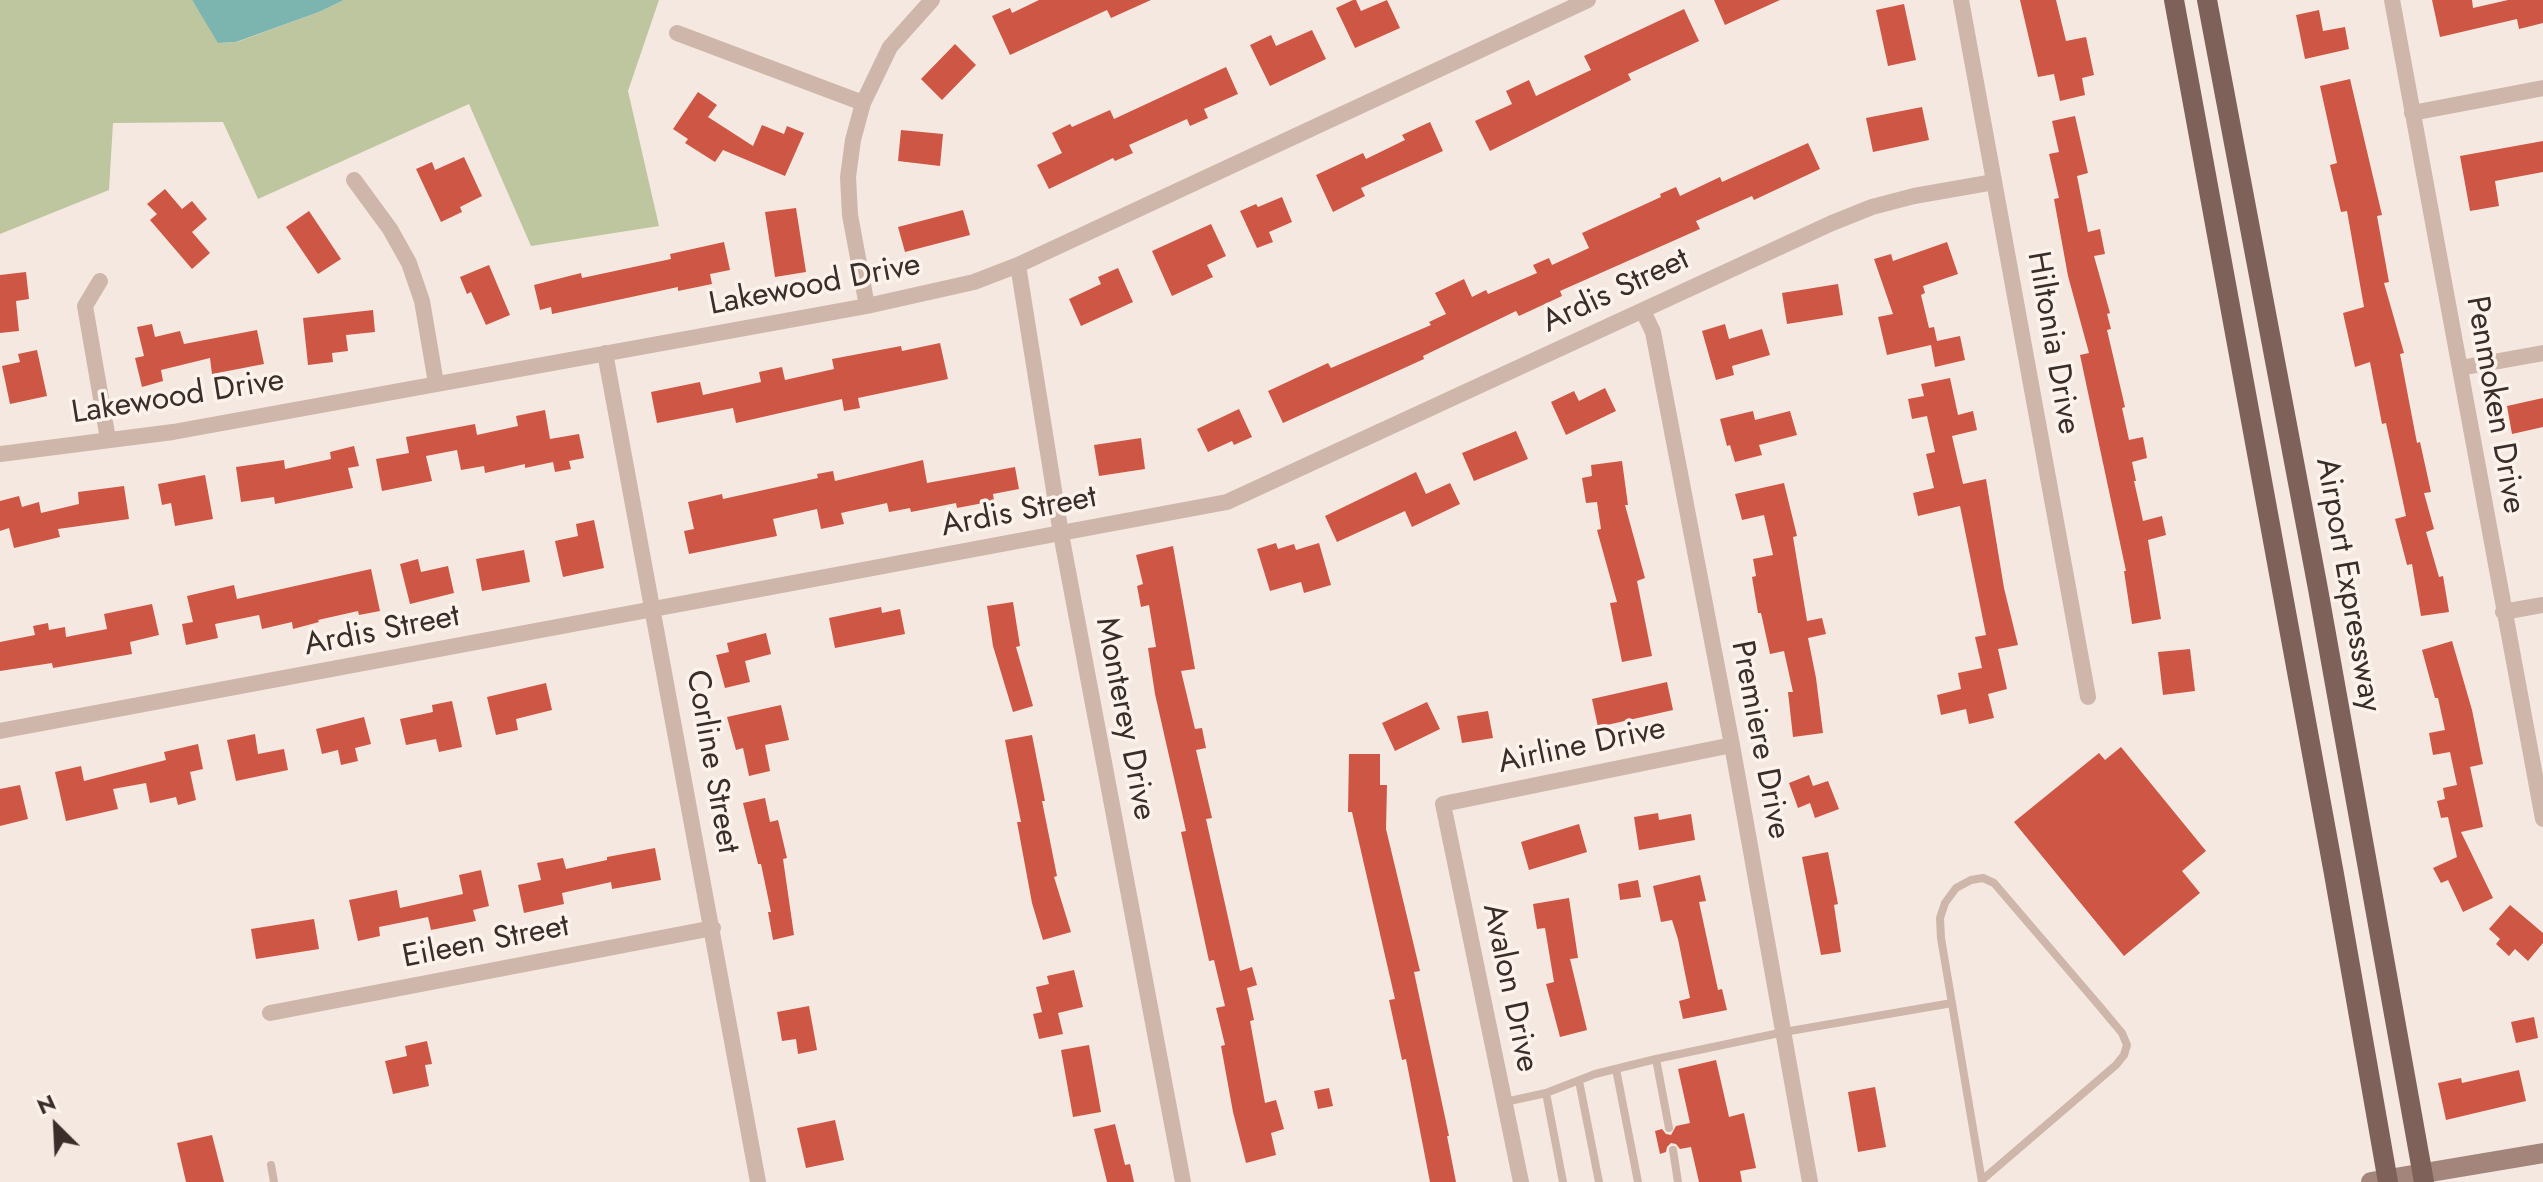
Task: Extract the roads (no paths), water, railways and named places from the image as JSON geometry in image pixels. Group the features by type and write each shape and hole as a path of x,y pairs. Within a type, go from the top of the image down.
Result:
{"main road":[{"name":"Airport Expressway","path":"2174,0 2281,581 2382,1181"},
{"name":"Airport Expressway","path":"2207,0 2424,1178"},
{"path":"2382,1181 2424,1178 2543,1153"}],"street":[{"path":"867,306 850,215 848,177 853,140 863,103 890,47 932,0"},
{"name":"Lakewood Drive","path":"0,454 173,432 867,306 974,282 1018,265 1588,0"},
{"name":"Hiltonia Drive","path":"1961,0 2088,697"},
{"name":"Penmoken Drive","path":"2392,0 2543,819"},
{"path":"677,33 863,103"},
{"path":"2412,113 2543,88"},
{"path":"354,180 390,229 409,263 422,301 436,383"},
{"name":"Ardis Street","path":"0,731 1227,502 1872,207 1994,182"},
{"name":"Monterey Drive","path":"1018,265 1061,534 1183,1182"},
{"path":"100,281 85,306 108,439"},
{"name":"Premiere Drive","path":"1643,311 1653,332 1732,745 1810,1182"},
{"name":"Corline Street","path":"605,353 758,1182"},
{"path":"2460,368 2543,353"},
{"path":"2503,612 2543,605"},
{"name":"Airline Drive","path":"1443,804 1732,745"},
{"name":"Avalon Drive","path":"1443,804 1521,1182"},
{"name":"Eileen Street","path":"270,1013 713,928"}],"lane":[{"path":"1983,878 1994,883 2033,928 2122,1033 2127,1045 2116,1065 1982,1181 1940,918 1945,903 1956,888 1983,878"},
{"path":"1504,1102 1546,1093 1656,1059 1784,1032 1952,1003"},
{"path":"1656,1059 1669,1128"},
{"path":"1616,1069 1638,1182"},
{"path":"1579,1081 1599,1182"},
{"path":"1546,1093 1563,1182"},
{"path":"1673,1150 1678,1182"},
{"path":"271,1165 274,1182"}],"water":[{"path":"192,0 344,0 236,42 218,43"}]}
